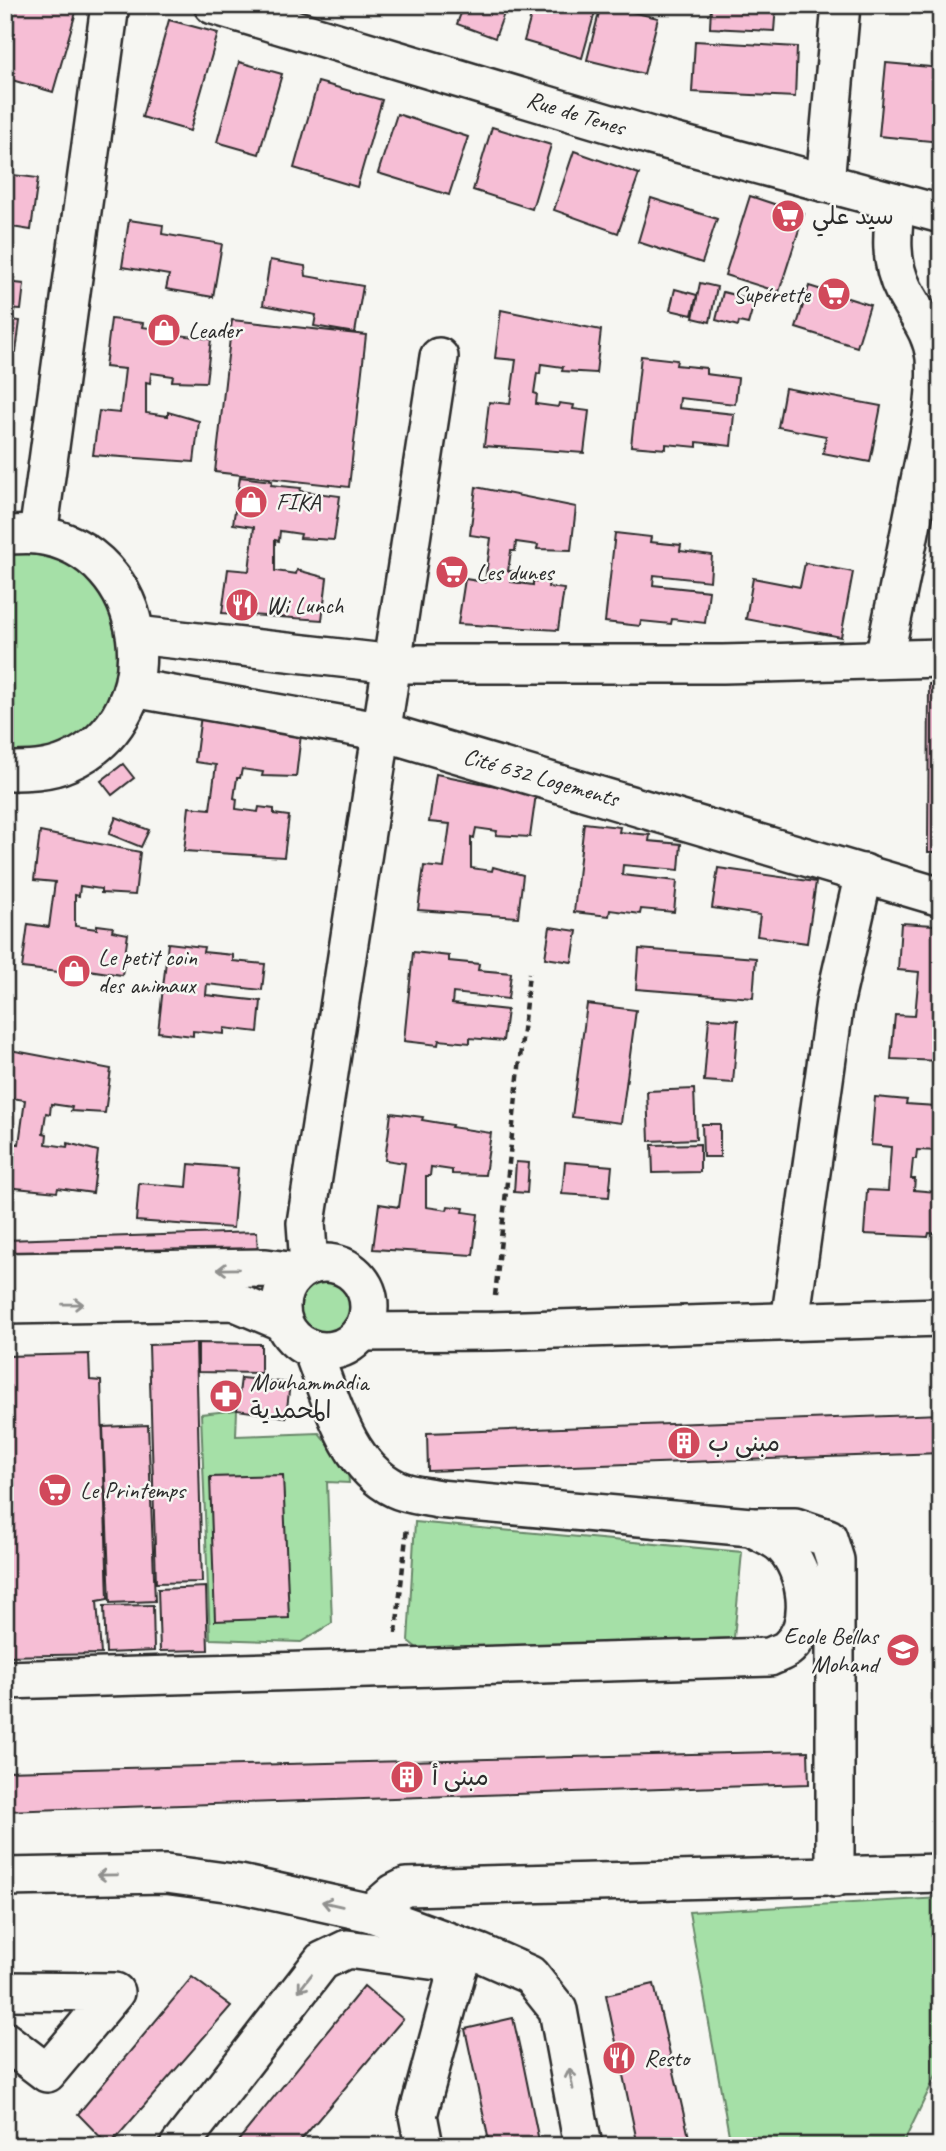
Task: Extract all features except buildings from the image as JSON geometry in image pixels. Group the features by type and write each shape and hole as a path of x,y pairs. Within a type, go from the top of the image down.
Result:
{"street":[{"path":"5,771 37,771 69,762 88,750 119,718 133,688 138,656 134,622 121,590 99,564 71,545 22,535 110,5"},
{"name":"Rue de Tenes","path":"213,5 651,136 941,214"},
{"path":"825,183 841,5"},
{"path":"884,659 931,425 936,378 934,354 925,323 903,290 894,261 892,235 896,202"},
{"path":"282,1322 282,1294 302,1268 306,1223 384,732 439,357"},
{"path":"136,635 394,664 723,664 941,658"},
{"name":"Cité 632 Logements","path":"133,688 384,732 941,897"},
{"path":"790,1322 835,1001 864,873"},
{"path":"5,1272 302,1268 337,1263 360,1279 369,1305 368,1319 361,1332 340,1349 313,1350 299,1344 282,1322 233,1301 5,1305"},
{"path":"361,1332 491,1331 941,1317"},
{"path":"313,1350 348,1438 366,1468 397,1490 438,1499 751,1527 807,1529 828,1538 835,1560 835,1878"},
{"path":"5,1680 770,1657 790,1647 801,1626 806,1600 800,1574 784,1546 751,1527"},
{"path":"370,1913 394,1893 406,1887 835,1878 941,1873"},
{"path":"5,1877 166,1874 240,1884 370,1913 480,1953 530,1975 558,2010 583,2146"},
{"path":"179,2146 322,1961 347,1949 530,1975"},
{"path":"424,2146 418,2115 459,1964"},
{"path":"5,1991 115,1992 47,2073 5,2041"}],"path":[{"path":"491,1331 529,973"},
{"path":"392,1669 410,1493"}],"green space":[{"path":"27,551 74,568 99,587 116,615 122,646 113,701 95,727 82,737 52,750 5,754 5,553"},
{"path":"324,1274 336,1276 347,1283 354,1294 354,1318 347,1329 336,1336 324,1338 312,1336 301,1329 294,1318 292,1306 294,1294 301,1283 312,1276"},
{"path":"237,1410 236,1436 319,1433 348,1470 349,1483 327,1482 332,1623 301,1642 210,1639 201,1414"},
{"path":"415,1522 742,1552 734,1638 422,1652 408,1641"},
{"path":"941,1898 941,2065 902,2146 731,2146 689,1912"}],"place":[{"name":"سيد علي","path":"788,216"},
{"name":"Supérette","path":"834,294"},
{"name":"Leader","path":"164,330"},
{"name":"FIKA","path":"251,502"},
{"name":"Les dunes","path":"452,572"},
{"name":"Wi Lunch","path":"242,605"},
{"name":"Le petit coin des animaux","path":"74,971"},
{"name":"Mouhammadia المحمدية","path":"226,1396"},
{"name":"مبنى ب","path":"684,1443"},
{"name":"Le Printemps","path":"55,1490"},
{"name":"Ecole Bellas Mohand","path":"903,1650"},
{"name":"مبنى أ","path":"407,1777"},
{"name":"Resto","path":"619,2058"}]}
